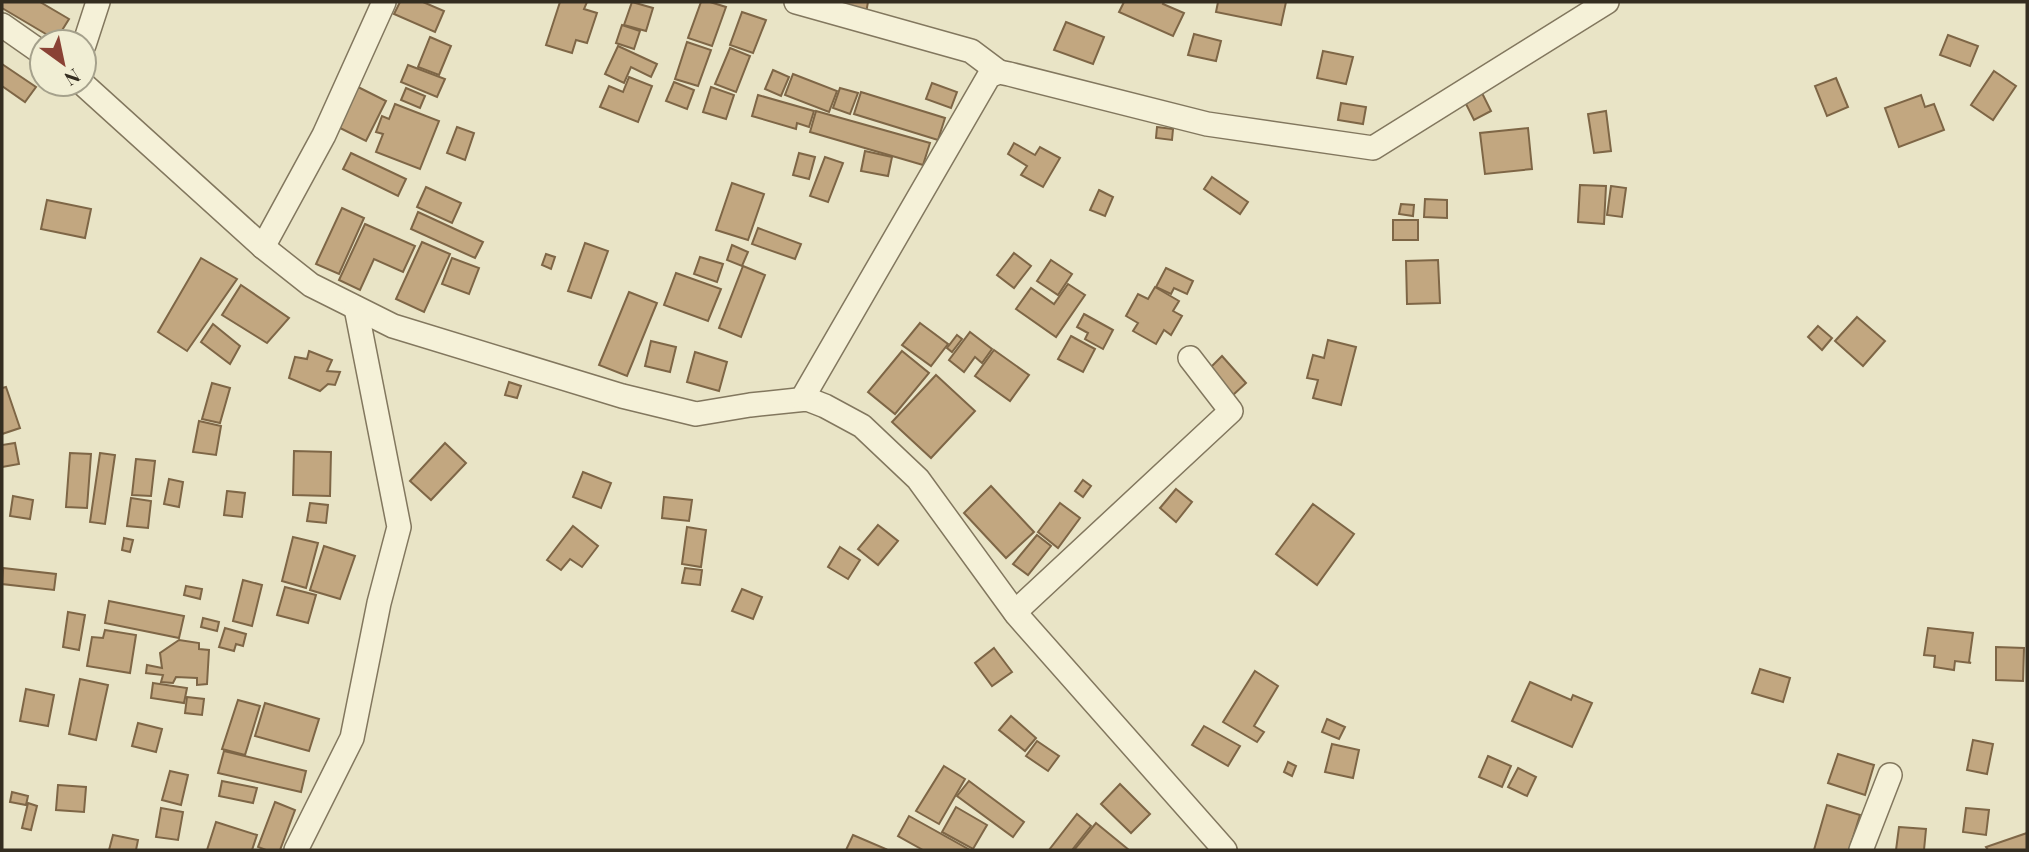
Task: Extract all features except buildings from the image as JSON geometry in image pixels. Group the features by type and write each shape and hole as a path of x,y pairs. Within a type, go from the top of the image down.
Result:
{"street":[{"path":"90,28 98,2"},
{"path":"263,247 324,135 384,2"},
{"path":"796,2 971,51 999,72 1207,124 1373,148 1607,2"},
{"path":"2,25 28,43"},
{"path":"802,399 989,76 999,72"},
{"path":"98,98 263,247 311,285 393,326 622,396 696,414 802,399 825,406 862,426 918,479 1015,612 1225,850"},
{"path":"296,850 352,738 379,603 399,527 356,308"},
{"path":"1015,612 1231,411 1190,358"},
{"path":"1861,850 1890,775"}]}
